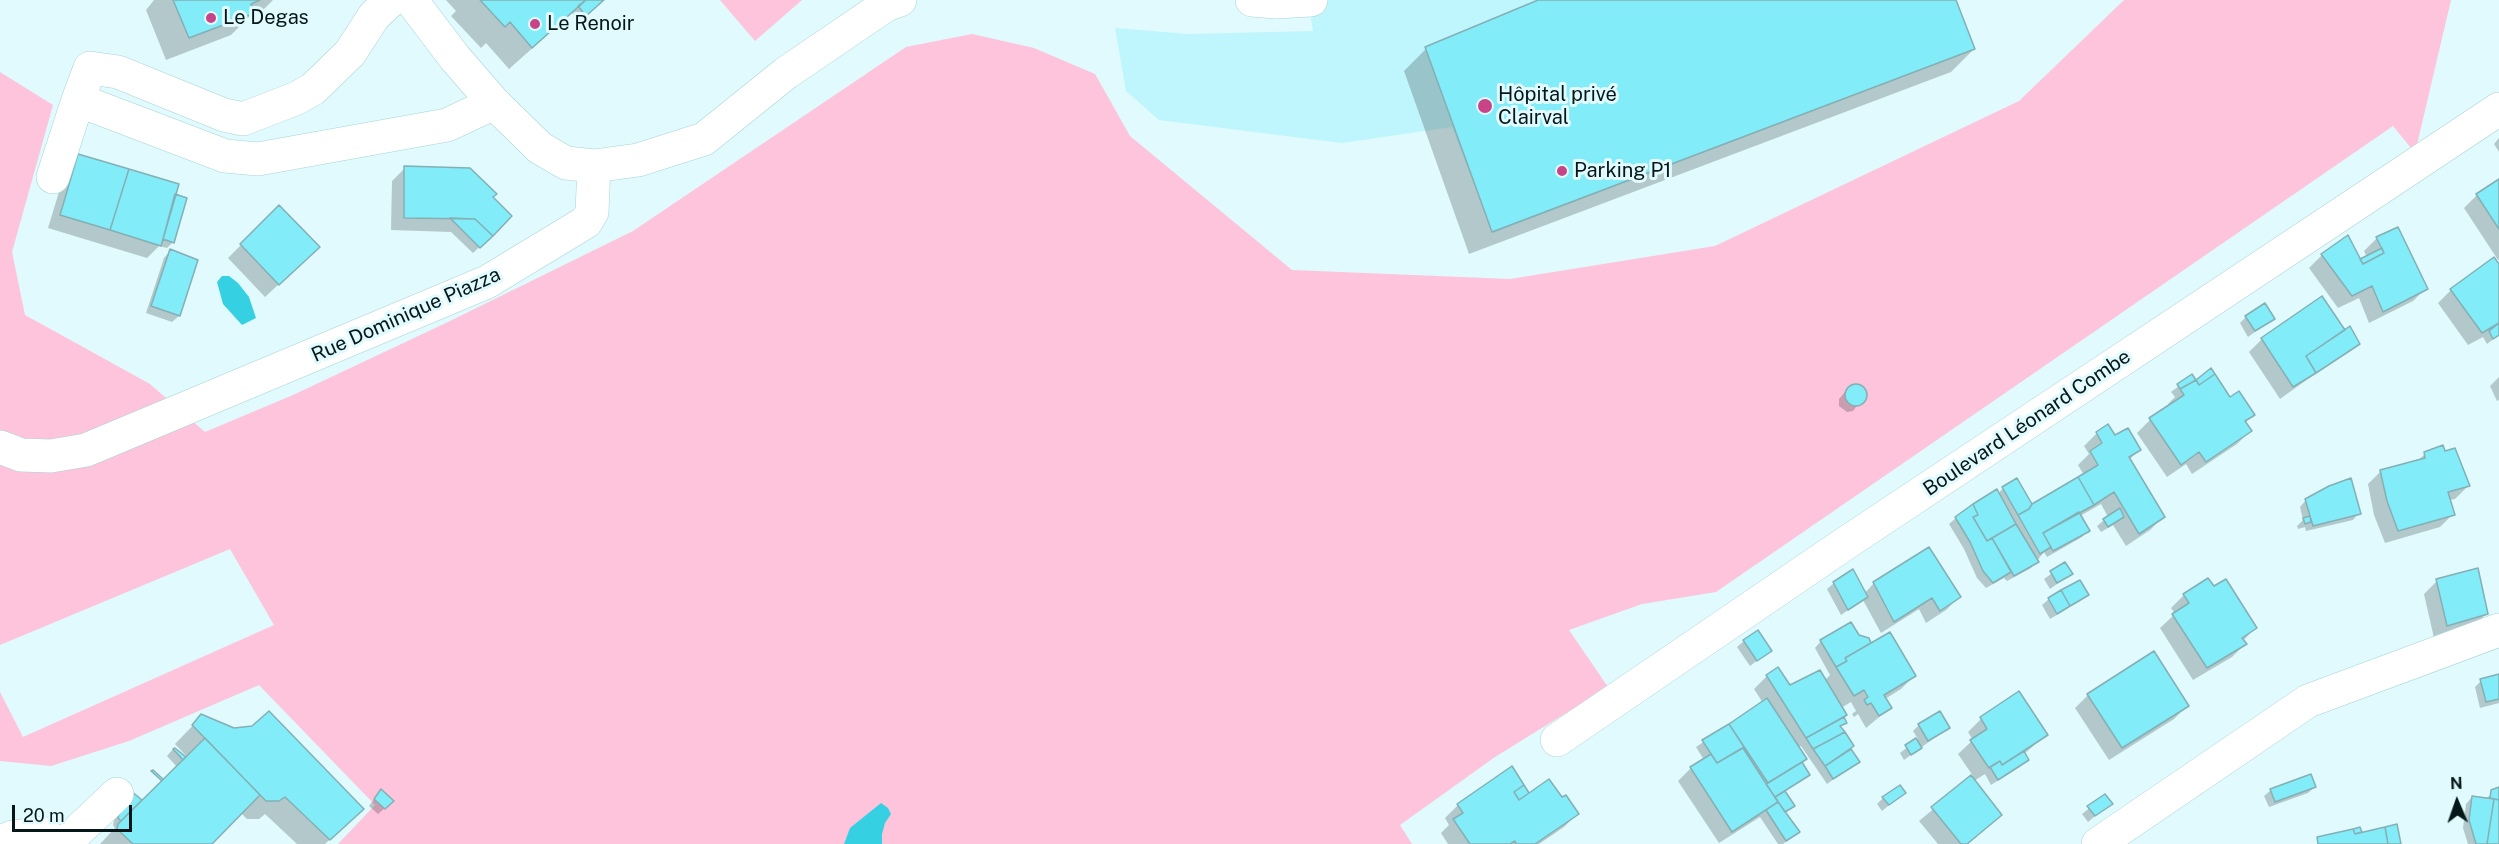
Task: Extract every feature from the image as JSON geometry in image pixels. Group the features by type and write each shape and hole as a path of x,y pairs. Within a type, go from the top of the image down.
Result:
{"street":[{"path":"53,177 90,68 118,72 224,115 243,119 297,98 313,89 350,53 374,16 391,0"},
{"path":"411,0 455,58 494,103 540,148 566,164 594,166 638,160 704,139 786,73 886,5 900,0"},
{"path":"1252,0 1276,2 1311,0"},
{"path":"78,100 225,156 258,159 447,125 494,103"},
{"name":"Boulevard Léonard Combe","path":"1557,740 1846,543 2499,109"},
{"name":"Rue Dominique Piazza","path":"0,447 21,455 51,456 86,450 487,282 586,222 591,212 594,166"},
{"path":"2098,844 2308,701 2499,630"},
{"path":"64,844 117,794"},
{"path":"0,843 12,837 42,833 59,844"}],"shaded area":[{"path":"720,0 802,0 755,41"},
{"name":"Hôpital privé Clairval","path":"1308,0 1956,0 1975,49 1493,233 1452,127 1342,143 1159,120 1126,91 1115,28 1188,34 1313,31"},
{"path":"2124,0 2451,0 2415,153 2393,126 1716,592 1642,604 1569,630 1608,687 1495,757 1400,825 1412,844 338,844 375,805 259,685 129,741 51,766 0,761 0,692 23,737 274,625 230,549 0,645 0,72 53,105 12,252 25,315 150,384 205,432 293,395 633,231 906,47 972,34 1034,48 1095,74 1130,136 1292,270 1510,279 1715,246 2019,101"}],"water":[{"path":"222,276 229,276 238,283 249,297 256,318 242,325 223,304 217,282"},
{"path":"881,803 888,808 891,814 885,823 882,844 844,844 850,828"}],"building":[{"name":"Le Degas","path":"173,0 260,0 251,4 255,13 189,38"},
{"name":"Le Renoir","path":"480,0 586,0 532,48 510,22 505,27"},
{"path":"586,0 604,0 586,16 578,6"},
{"name":"Hôpital privé Clairval","path":"1538,0 1956,0 1975,49 1492,232 1425,47"},
{"path":"78,154 129,169 110,230 60,215"},
{"path":"404,166 470,168 497,194 493,197 512,216 493,236 475,219 404,218"},
{"path":"129,169 179,184 161,246 110,230"},
{"path":"2499,179 2499,229 2476,194"},
{"path":"175,194 187,198 174,243 163,239"},
{"path":"279,205 320,247 279,285 240,244"},
{"path":"450,218 475,219 493,236 480,248"},
{"path":"2398,227 2428,289 2383,312 2372,286 2352,296 2321,254 2348,235 2363,264 2384,253 2376,237"},
{"path":"2382,248 2384,253 2363,264 2360,259"},
{"path":"170,249 198,260 180,316 151,306"},
{"path":"2494,257 2499,264 2499,323 2482,333 2450,289"},
{"path":"2322,296 2345,330 2306,356 2316,373 2293,387 2261,338"},
{"path":"2265,303 2275,319 2255,331 2245,316"},
{"path":"2499,323 2499,335 2493,339 2489,331"},
{"path":"2350,326 2360,344 2316,373 2306,356"},
{"path":"2211,368 2215,374 2199,385 2196,380"},
{"path":"2192,374 2196,380 2180,389 2177,384"},
{"path":"2215,374 2230,397 2239,391 2255,415 2245,421 2252,431 2206,462 2199,452 2181,465 2149,418 2184,395 2180,389 2196,380 2199,385"},
{"path":"1856,384 1864,387 1867,395 1864,403 1856,406 1848,403 1845,395 1848,387"},
{"path":"2108,424 2115,435 2128,428 2141,450 2129,457 2165,517 2139,534 2114,492 2094,505 2078,477 2098,465 2090,451 2102,443 2096,432"},
{"path":"2443,445 2445,451 2455,448 2470,486 2448,492 2455,515 2398,531 2387,501 2380,470 2425,458 2424,452"},
{"path":"2078,477 2094,505 2043,533 2051,547 2040,554 2018,515 2029,509 2032,504"},
{"path":"2017,478 2032,504 2029,509 2018,515 2002,487"},
{"path":"2351,478 2361,514 2313,526 2305,499 2329,486"},
{"path":"1997,489 2016,524 1987,541 1973,517 1978,515 1973,504"},
{"path":"1973,504 1978,515 1973,517 1987,541 1992,538 2011,572 1993,583 1983,571 1970,542 1955,517"},
{"path":"2120,508 2124,517 2108,527 2103,519"},
{"path":"2079,512 2090,531 2053,551 2043,533"},
{"path":"2310,516 2311,522 2305,524 2303,518"},
{"path":"2016,524 2039,562 2014,576 1992,538"},
{"path":"1929,547 1961,597 1940,611 1932,598 1894,622 1873,582"},
{"path":"2065,562 2073,574 2057,583 2050,571"},
{"path":"2478,568 2488,614 2447,626 2436,579"},
{"path":"1853,569 1868,597 1848,610 1833,582"},
{"path":"2208,578 2214,586 2226,579 2257,628 2242,638 2247,644 2207,668 2172,614 2189,603 2183,594"},
{"path":"2080,580 2089,595 2070,606 2061,590"},
{"path":"2061,590 2070,606 2057,614 2048,598"},
{"path":"1851,622 1859,635 1869,638 1871,643 1845,658 1847,661 1836,667 1820,640"},
{"path":"1758,630 1772,651 1757,661 1743,640"},
{"path":"1890,632 1916,676 1884,695 1892,708 1879,716 1871,703 1867,705 1864,700 1868,697 1864,690 1854,696 1836,667 1847,661 1845,658"},
{"path":"2154,651 2189,706 2122,748 2087,694"},
{"path":"1778,667 1790,685 1820,670 1847,715 1806,738 1766,675"},
{"path":"2499,674 2499,699 2486,702 2480,679"},
{"path":"2019,691 2048,735 2002,765 2000,761 1989,768 1970,740 1987,729 1980,717"},
{"path":"1767,698 1807,759 1768,783 1729,724"},
{"path":"269,711 364,809 330,840 285,797 279,801 266,801 192,725 201,714 234,728 252,726"},
{"path":"1940,711 1950,728 1928,741 1918,724"},
{"path":"1844,717 1847,723 1840,726 1845,732 1813,749 1806,738"},
{"path":"1729,724 1744,747 1717,763 1702,740"},
{"path":"1845,732 1854,746 1825,766 1813,749"},
{"path":"205,738 260,795 212,844 133,844 117,829 118,824"},
{"path":"1916,738 1922,748 1911,755 1905,745"},
{"path":"175,748 186,757 183,760 173,749"},
{"path":"1743,748 1778,802 1732,832 1690,767 1711,754 1717,763"},
{"path":"1851,749 1860,762 1833,779 1825,766"},
{"path":"2024,751 2029,760 1998,780 1990,767 2000,761 2002,765"},
{"path":"1802,762 1810,775 1775,797 1766,784"},
{"path":"1512,766 1524,785 1514,792 1519,800 1549,779 1562,797 1566,795 1579,814 1535,844 1516,844 1515,841 1510,844 1470,844 1453,819 1463,813 1457,804"},
{"path":"153,770 163,779 162,781 151,771"},
{"path":"2311,774 2316,787 2275,802 2270,789"},
{"path":"1971,775 2002,815 1967,844 1961,844 1931,807"},
{"path":"1524,785 1529,793 1519,800 1514,792"},
{"path":"1900,785 1906,793 1889,805 1882,797"},
{"path":"2499,787 2499,800 2490,798 2491,790"},
{"path":"381,789 394,801 385,809 374,799"},
{"path":"131,791 142,800 121,821 118,818 121,808"},
{"path":"1785,791 1795,806 1785,812 1775,797"},
{"path":"2105,794 2113,804 2095,816 2087,806"},
{"path":"2472,796 2494,799 2487,844 2476,844 2469,820"},
{"path":"2494,799 2499,800 2499,844 2487,844"},
{"path":"1778,802 1800,832 1786,841 1766,810"},
{"path":"2397,824 2401,844 2388,844 2385,827"},
{"path":"2360,827 2362,832 2355,834 2353,829"},
{"path":"2385,827 2388,844 2318,844 2317,837 2353,829 2355,834"}],"place":[{"name":"Le Degas","path":"211,18"},
{"name":"Le Renoir","path":"535,24"},
{"name":"Hôpital privé Clairval","path":"1485,106"},
{"name":"Parking P1","path":"1562,171"}]}
